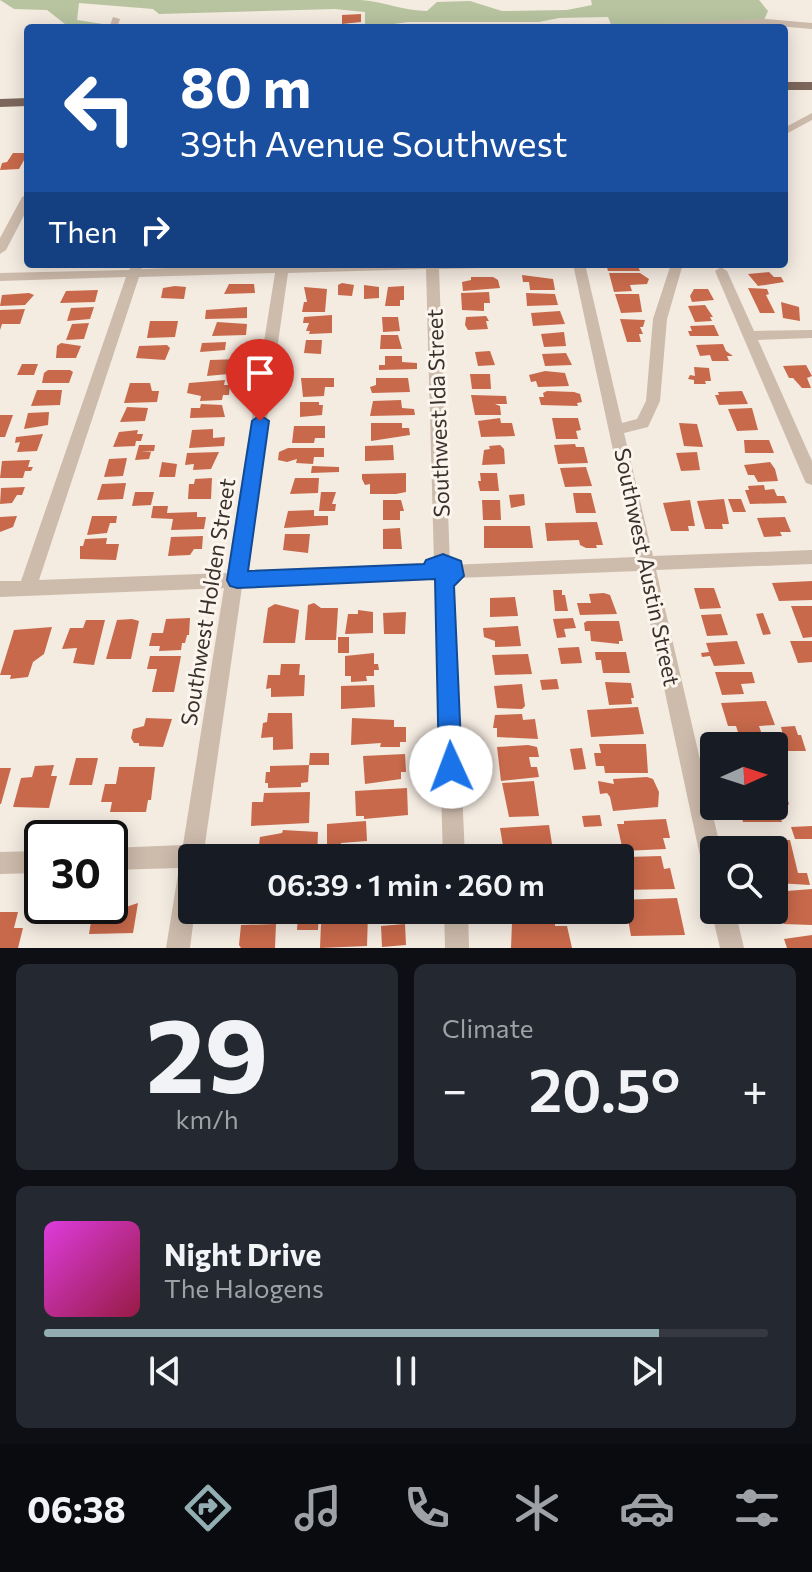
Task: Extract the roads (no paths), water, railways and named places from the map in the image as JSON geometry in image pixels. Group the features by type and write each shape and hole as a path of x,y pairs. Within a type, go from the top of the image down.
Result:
{"main road":[{"path":"788,86 812,86"},
{"path":"0,103 24,102"}],"street":[{"path":"723,24 781,24"},
{"path":"788,25 812,28"},
{"path":"788,28 812,28"},
{"path":"788,130 812,116"},
{"path":"0,250 24,205"},
{"path":"0,277 210,268"},
{"name":"Southwest Holden Street","path":"194,844 283,268"},
{"name":"Southwest Ida Street","path":"432,268 453,844"},
{"name":"Southwest Austin Street","path":"580,268 706,836"},
{"path":"618,429 643,423 651,410 660,319 676,268"},
{"path":"28,587 136,269"},
{"path":"721,271 812,479"},
{"path":"752,336 812,334"},
{"path":"0,589 812,557"},
{"path":"128,858 178,857"},
{"path":"0,863 24,862"},
{"name":"Southwest Holden Street","path":"178,948 182,924"},
{"path":"456,924 457,948"},
{"path":"726,924 732,948"}]}
